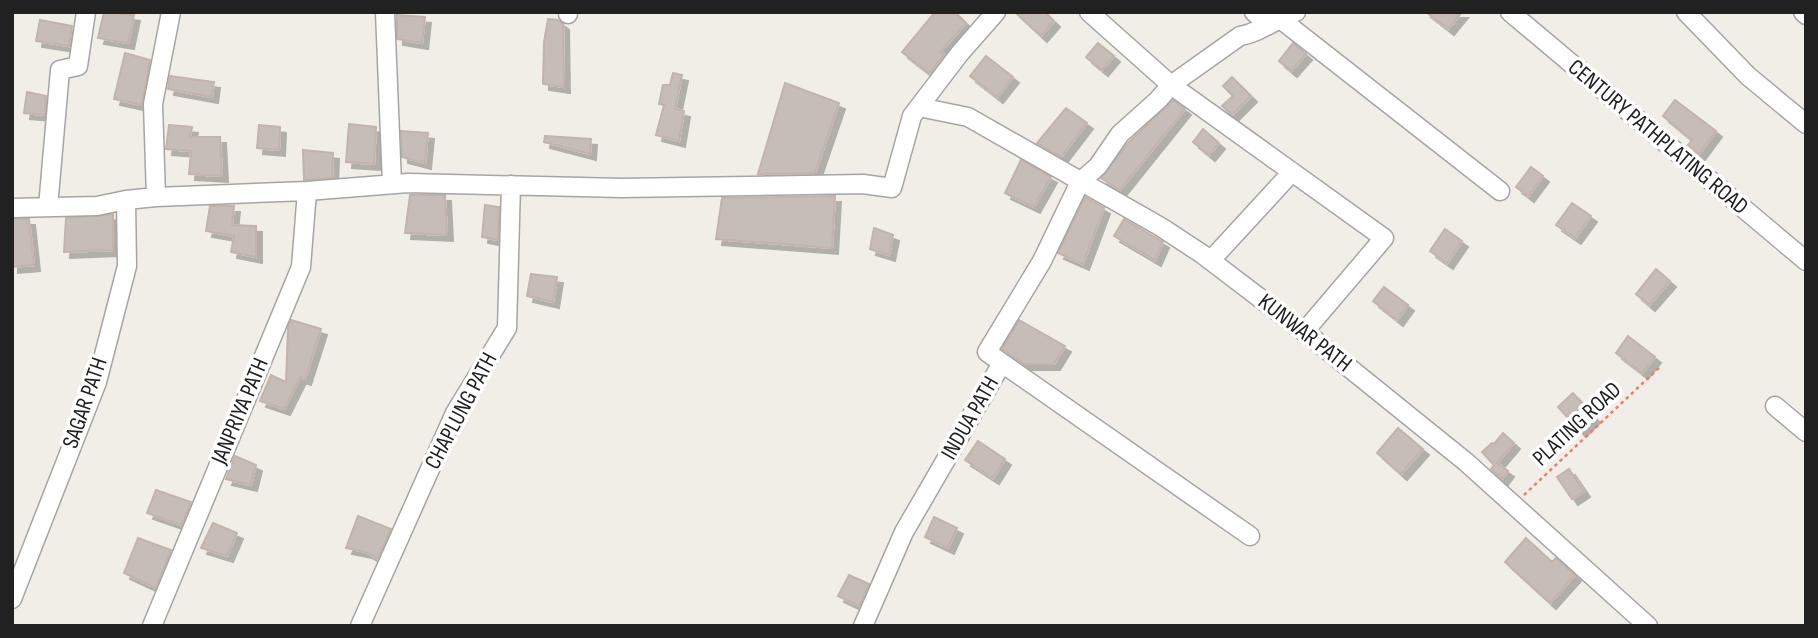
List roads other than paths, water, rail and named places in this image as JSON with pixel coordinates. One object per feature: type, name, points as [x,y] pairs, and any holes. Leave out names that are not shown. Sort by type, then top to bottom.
[{"type":"street","points":[[48,207],[60,70],[78,66],[86,12]]},
{"type":"street","points":[[156,197],[153,104],[171,12]]},
{"type":"street","points":[[386,12],[392,184]]},
{"type":"street","points":[[12,208],[97,206],[156,197],[307,191],[392,184],[622,188],[863,184],[892,188],[912,116],[960,53],[996,12]]},
{"type":"street","points":[[1088,12],[1171,85],[1384,239],[1304,332]]},
{"type":"street","points":[[1254,12],[1281,18],[1500,191]]},
{"type":"street","name":"CENTURY PATHPLATING ROAD","points":[[1510,12],[1806,261]]},
{"type":"street","points":[[1686,12],[1748,76],[1806,124]]},
{"type":"street","points":[[1080,182],[1098,166],[1120,134],[1171,85],[1240,36],[1281,18]]},
{"type":"street","name":"KUNWAR PATH","points":[[919,107],[968,117],[1161,227],[1211,260],[1416,422],[1514,504],[1648,626]]},
{"type":"street","points":[[1211,260],[1292,172]]},
{"type":"street","name":"INDUA PATH","points":[[863,626],[904,532],[1002,363],[986,352],[1042,261],[1080,182]]},
{"type":"street","name":"CHAPLUNG PATH","points":[[360,626],[455,413],[507,328],[511,185]]},
{"type":"street","name":"JANPRIYA PATH","points":[[152,626],[301,267],[307,191]]},
{"type":"street","name":"SAGAR PATH","points":[[12,599],[97,382],[127,266],[126,200]]},
{"type":"street","points":[[1002,363],[1250,536]]},
{"type":"street","points":[[1775,405],[1806,432]]}]
